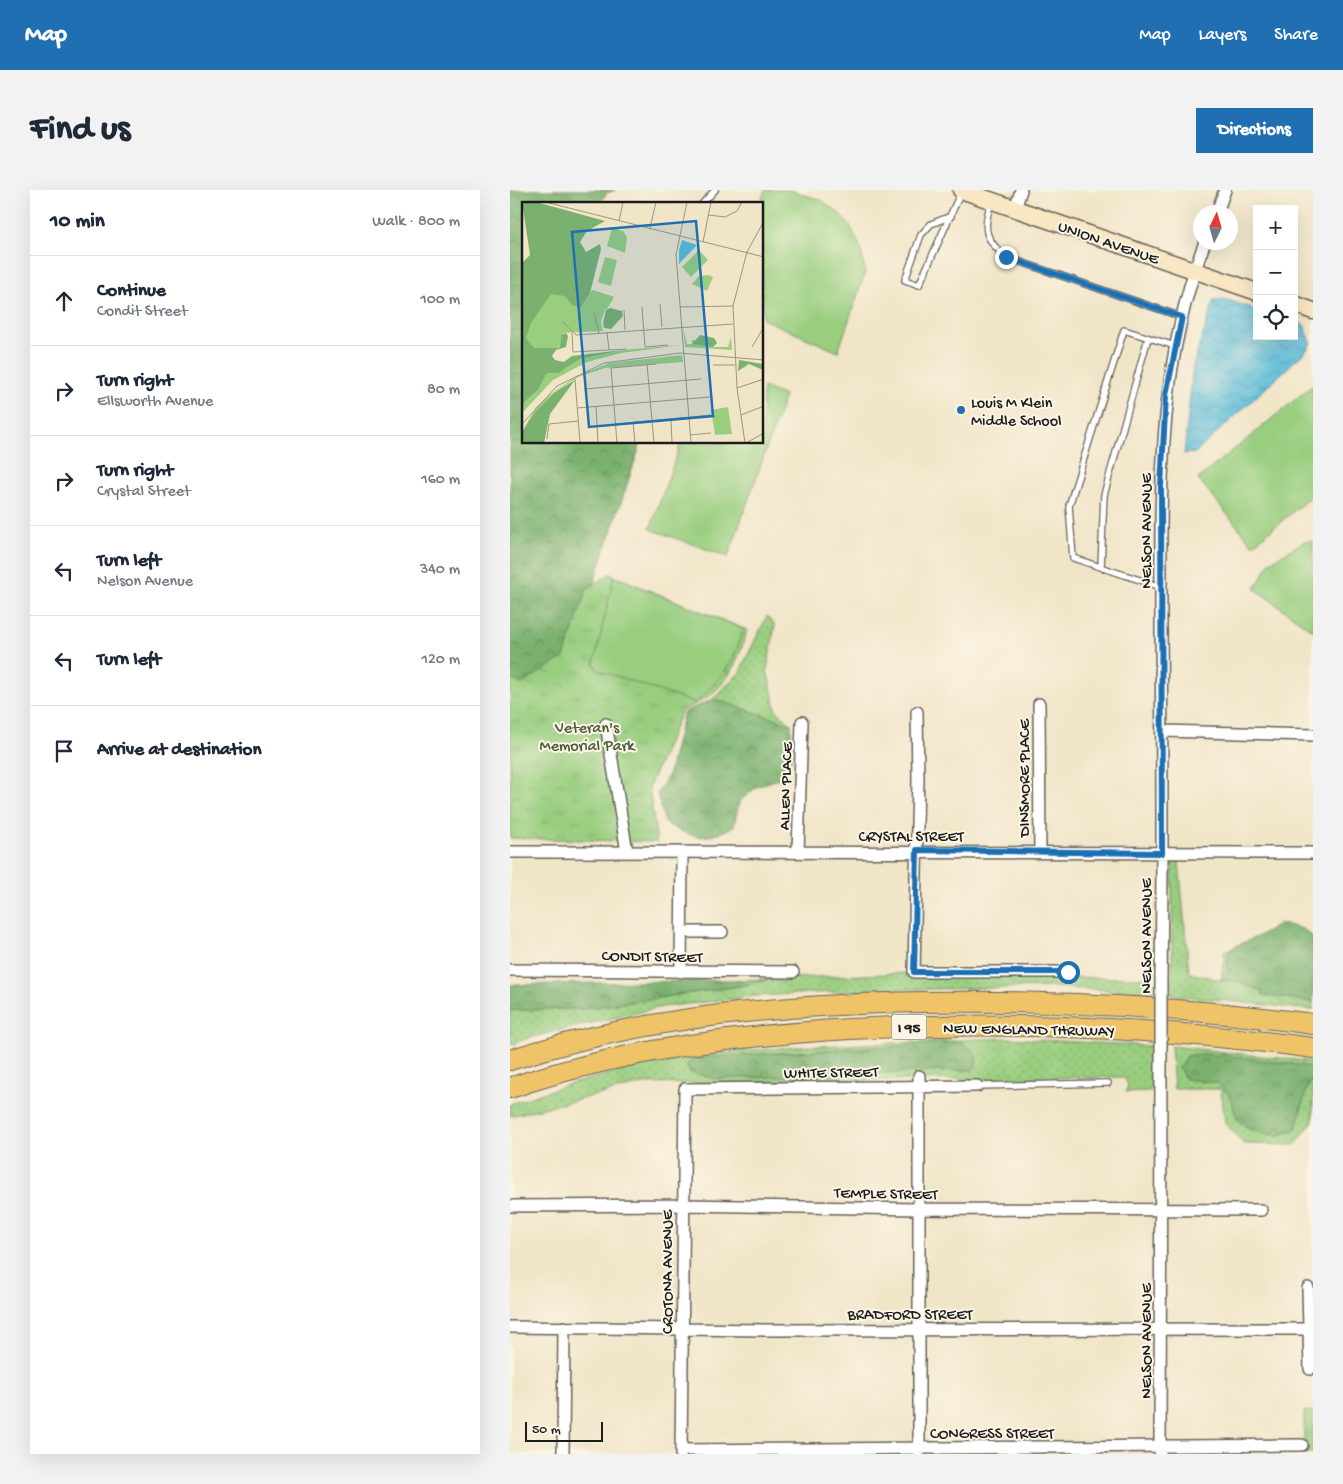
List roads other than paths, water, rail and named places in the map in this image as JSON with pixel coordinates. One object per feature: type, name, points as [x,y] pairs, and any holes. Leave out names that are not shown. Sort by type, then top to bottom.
[{"type":"highway","name":"NEW ENGLAND THRUWAY","points":[[510,1060],[577,1040],[670,1020],[764,1010],[878,1003],[991,1001],[1105,1005],[1217,1013],[1313,1024]]},
{"type":"highway","name":"NEW ENGLAND THRUWAY","points":[[510,1088],[608,1059],[673,1046],[759,1036],[873,1028],[987,1025],[1102,1028],[1206,1036],[1313,1048]]},
{"type":"street","name":"UNION AVENUE","points":[[961,190],[1253,291]]},
{"type":"street","points":[[1015,209],[1021,190]]},
{"type":"street","points":[[1219,205],[1224,190]]},
{"type":"street","name":"NELSON AVENUE","points":[[1160,1451],[1162,1209],[1161,486],[1166,395],[1182,317],[1194,271],[1202,250]]},
{"type":"street","points":[[1298,305],[1313,311]]},
{"type":"street","name":"DINSMORE PLACE","points":[[1039,704],[1040,851]]},
{"type":"street","points":[[917,712],[917,850],[914,972],[1068,972]]},
{"type":"street","name":"ALLEN PLACE","points":[[798,852],[802,722]]},
{"type":"street","points":[[606,724],[627,852]]},
{"type":"street","points":[[1162,731],[1313,734]]},
{"type":"street","name":"CRYSTAL STREET","points":[[510,852],[917,850],[1313,853]]},
{"type":"street","points":[[681,972],[683,932],[682,852]]},
{"type":"street","points":[[683,932],[722,932]]},
{"type":"street","name":"CONDIT STREET","points":[[510,970],[793,972]]},
{"type":"street","points":[[919,1082],[919,1451]]},
{"type":"street","name":"WHITE STREET","points":[[685,1089],[919,1082],[977,1086]]},
{"type":"street","name":"CROTONA AVENUE","points":[[682,1452],[685,1089]]},
{"type":"street","name":"TEMPLE STREET","points":[[510,1206],[683,1205],[919,1209],[1261,1210]]},
{"type":"street","points":[[1308,1288],[1310,1369]]},
{"type":"street","name":"BRADFORD STREET","points":[[510,1327],[682,1329],[1310,1329]]},
{"type":"street","points":[[562,1454],[564,1327]]},
{"type":"street","name":"CONGRESS STREET","points":[[682,1452],[1160,1451],[1302,1445]]},
{"type":"lane","points":[[704,202],[715,190]]},
{"type":"lane","points":[[951,216],[931,224],[921,235],[905,280],[919,285],[951,216],[961,190]]},
{"type":"lane","points":[[992,201],[986,216],[986,231],[994,246],[1006,257],[1182,317]]},
{"type":"lane","points":[[1161,587],[1073,558],[1068,506],[1124,330],[1175,346]]},
{"type":"lane","points":[[1101,567],[1104,495],[1148,338]]},
{"type":"lane","points":[[977,1086],[1108,1083]]},
{"type":"water","points":[[1225,299],[1253,309],[1253,340],[1298,340],[1298,323],[1304,325],[1311,342],[1307,350],[1195,453],[1184,454],[1193,366],[1214,300]]},
{"type":"place","name":"Louis M Klein Middle School","points":[[961,410]]},
{"type":"park label","name":"Veteran's Memorial Park","points":[[587,735]]}]
